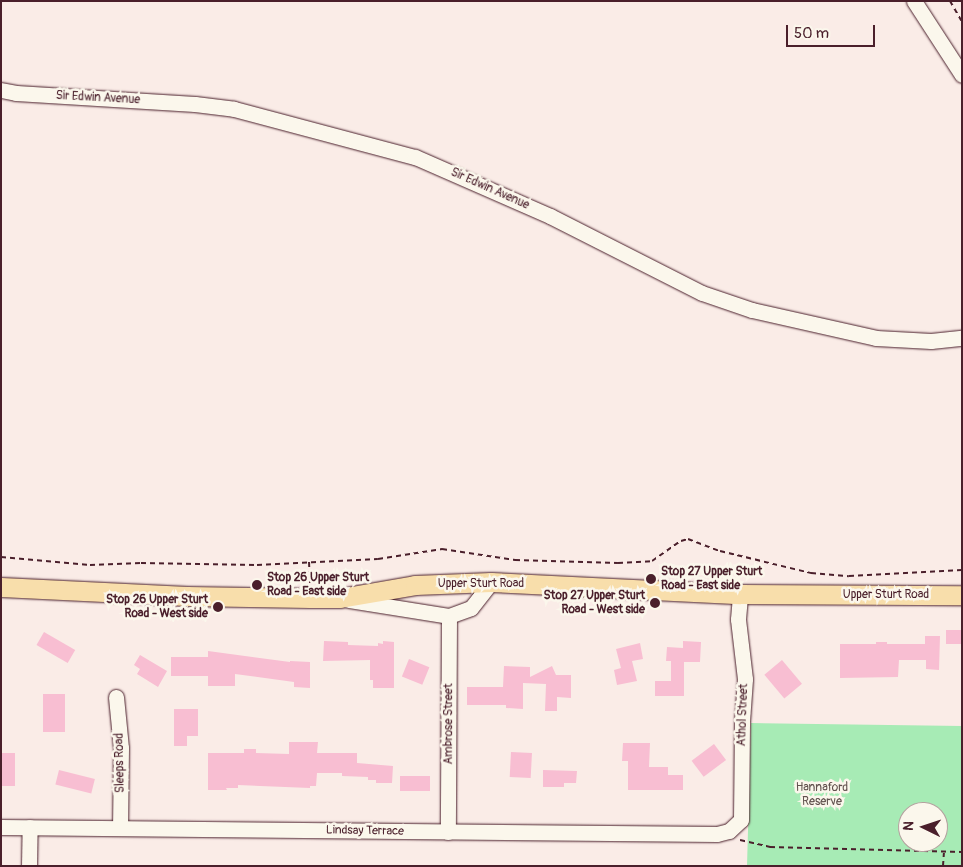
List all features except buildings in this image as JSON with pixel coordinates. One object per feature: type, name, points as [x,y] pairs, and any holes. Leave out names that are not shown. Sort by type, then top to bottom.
[{"type":"main road","name":"Upper Sturt Road","points":[[1,587],[187,596],[340,598],[415,584],[492,582],[740,594],[962,595]]},
{"type":"street","points":[[914,1],[962,75]]},
{"type":"street","name":"Sir Edwin Avenue","points":[[1,90],[16,93],[195,104],[234,109],[415,157],[550,216],[702,293],[744,307],[812,325],[876,338],[931,340],[962,338]]},
{"type":"street","points":[[340,598],[449,616],[471,608],[492,582]]},
{"type":"street","name":"Athol Street","points":[[729,831],[741,820],[742,721],[745,680],[738,619],[740,594]]},
{"type":"street","name":"Ambrose Street","points":[[448,832],[449,616]]},
{"type":"street","name":"Sleeps Road","points":[[116,698],[121,748],[120,828]]},
{"type":"street","name":"Lindsay Terrace","points":[[1,827],[717,834],[729,831]]},
{"type":"street","points":[[30,828],[30,866]]},
{"type":"path","points":[[950,1],[962,22]]},
{"type":"path","points":[[1,557],[90,565],[141,563],[257,565],[378,559],[442,550],[516,560],[618,563],[652,561],[681,540],[688,539],[720,551],[811,572],[849,576],[962,570]]},
{"type":"path","points":[[310,562],[310,598]]},
{"type":"path","points":[[729,831],[734,838],[770,847],[898,851]]},
{"type":"path","points":[[943,866],[944,852]]},
{"type":"path","points":[[948,852],[962,852]]},
{"type":"green space","name":"Hannaford Reserve","points":[[751,723],[962,726],[962,866],[747,866]]},
{"type":"place","name":"Stop 27 Upper Sturt Road - East side","points":[[651,579]]},
{"type":"place","name":"Stop 26 Upper Sturt Road - East side","points":[[257,585]]},
{"type":"place","name":"Stop 27 Upper Sturt Road - West side","points":[[655,603]]},
{"type":"place","name":"Stop 26 Upper Sturt Road - West side","points":[[218,607]]}]
